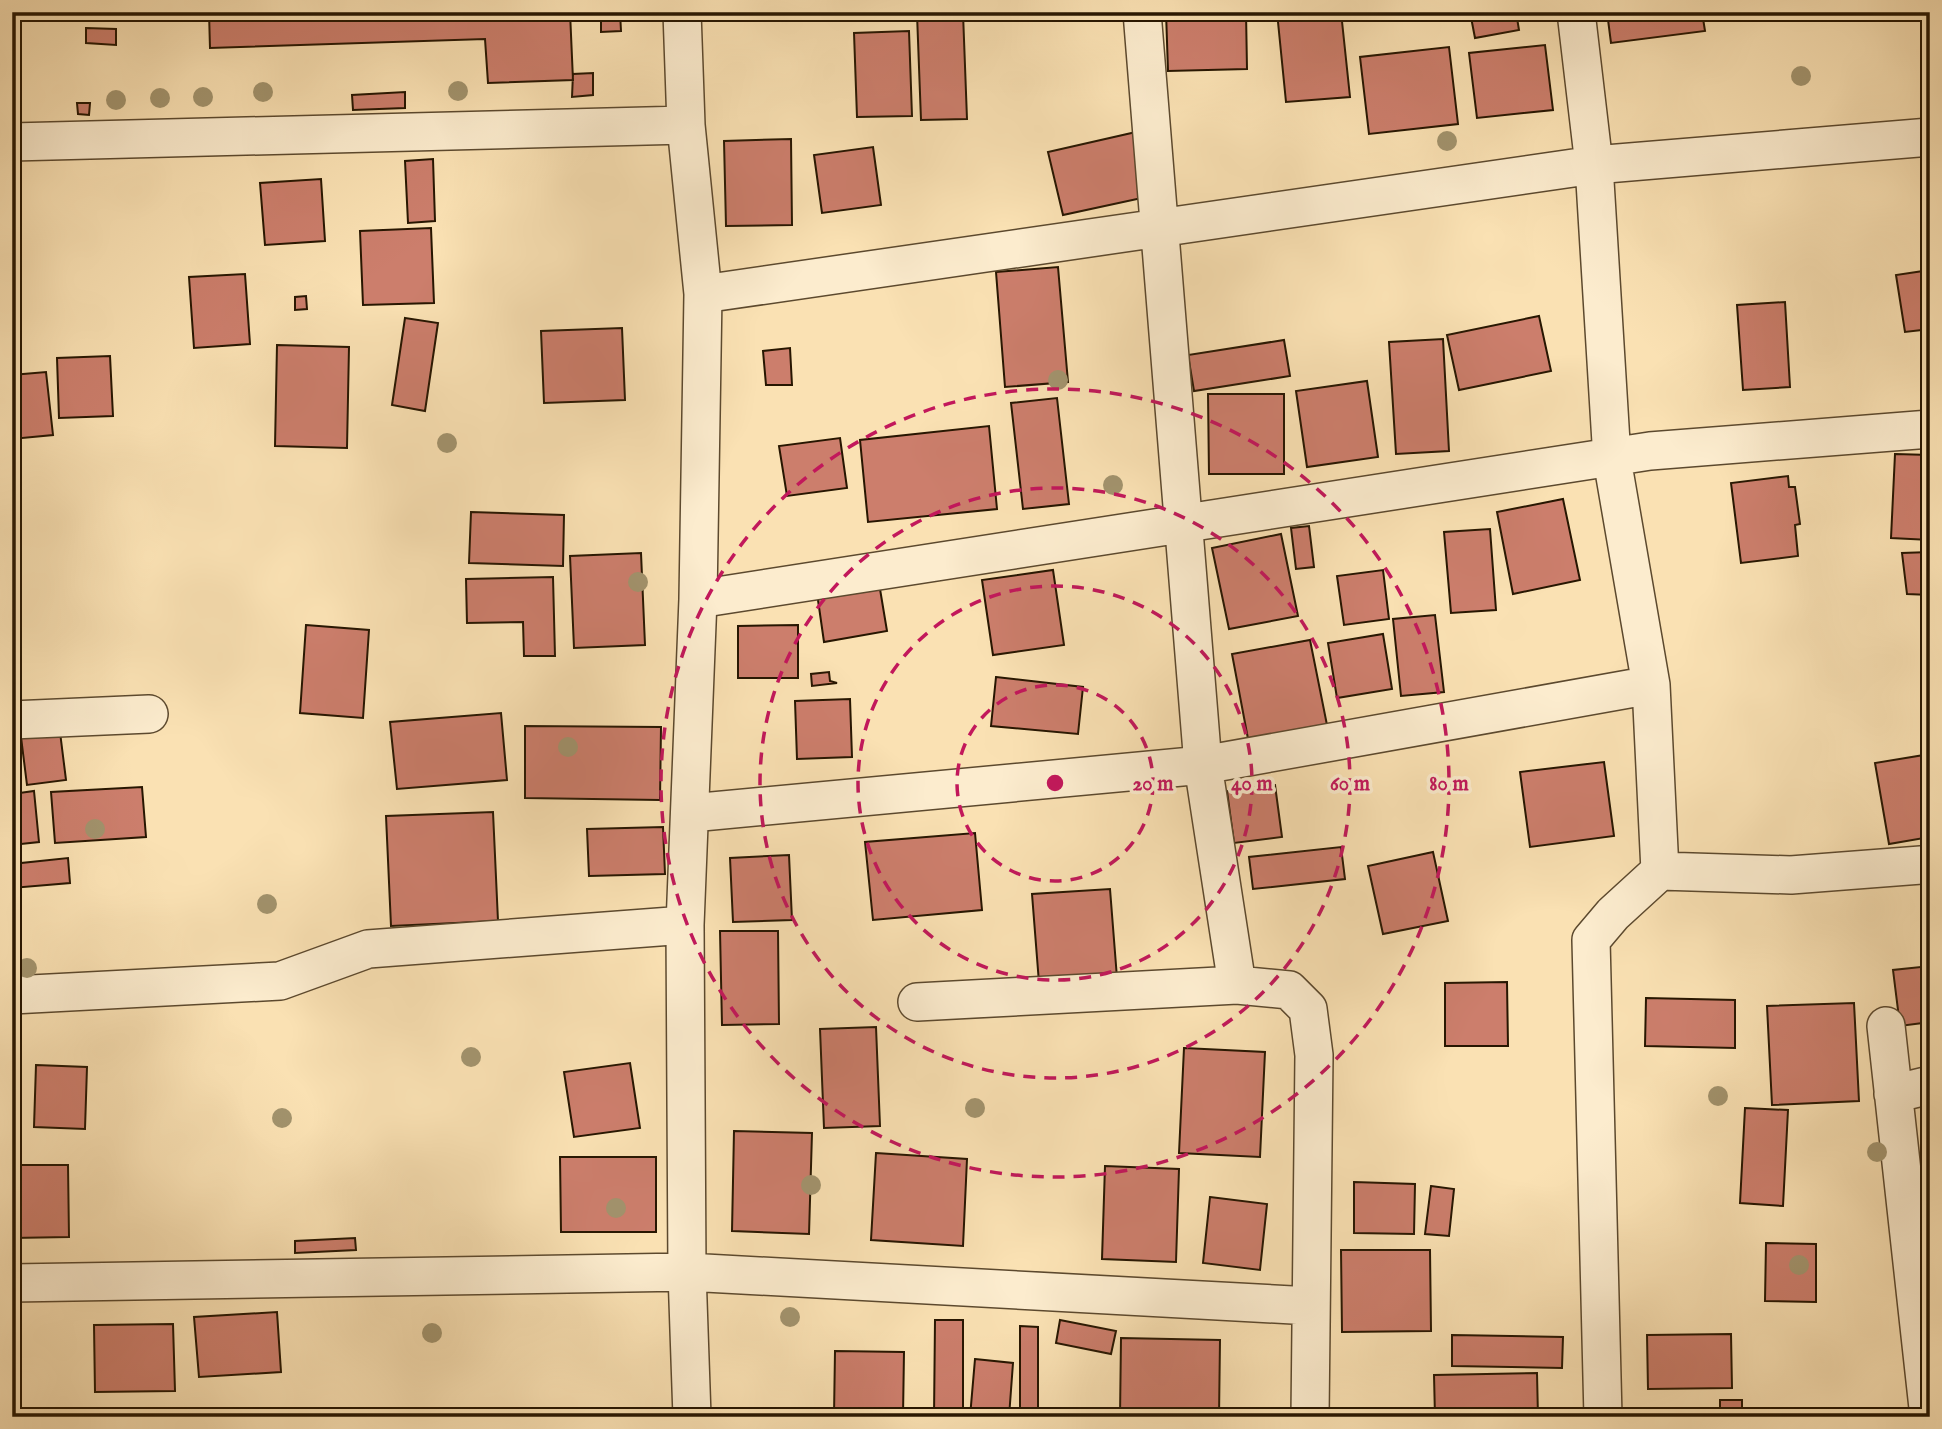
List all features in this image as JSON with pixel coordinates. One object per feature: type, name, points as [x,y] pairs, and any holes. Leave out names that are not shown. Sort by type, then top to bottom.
[{"type":"street","points":[[682,12],[686,124],[703,294],[698,599],[685,925],[687,1272],[692,1417]]},
{"type":"street","points":[[1142,12],[1203,765],[1237,985]]},
{"type":"street","points":[[1576,12],[1594,165],[1612,459],[1651,685],[1660,871]]},
{"type":"street","points":[[12,142],[686,124]]},
{"type":"street","points":[[703,294],[1594,165],[1930,137]]},
{"type":"street","points":[[698,599],[1704,445],[1930,429]]},
{"type":"street","points":[[691,813],[1203,765],[1651,685]]},
{"type":"street","points":[[12,720],[149,714]]},
{"type":"street","points":[[1603,1417],[1591,940],[1613,914],[1660,871],[1791,875],[1921,865]]},
{"type":"street","points":[[12,995],[280,981],[368,949],[685,925]]},
{"type":"street","points":[[918,1002],[1237,985],[1289,989],[1308,1009],[1314,1055],[1310,1417]]},
{"type":"street","points":[[1886,1026],[1926,1344],[1929,1417]]},
{"type":"street","points":[[1893,1094],[1930,1085]]},
{"type":"street","points":[[12,1283],[687,1272],[1311,1306]]},
{"type":"building","points":[[209,12],[570,12],[573,80],[488,83],[485,39],[210,48]]},
{"type":"building","points":[[601,12],[620,12],[621,31],[601,32]]},
{"type":"building","points":[[1166,12],[1246,12],[1247,69],[1168,71]]},
{"type":"building","points":[[1277,12],[1341,12],[1350,97],[1286,102]]},
{"type":"building","points":[[1470,12],[1516,12],[1519,30],[1475,38]]},
{"type":"building","points":[[1607,12],[1702,12],[1705,31],[1611,43]]},
{"type":"building","points":[[963,13],[967,119],[921,120],[917,14]]},
{"type":"building","points":[[86,28],[116,29],[116,45],[86,43]]},
{"type":"building","points":[[909,31],[912,116],[857,117],[854,33]]},
{"type":"building","points":[[1545,45],[1553,110],[1477,118],[1469,53]]},
{"type":"building","points":[[1449,47],[1458,124],[1369,134],[1360,57]]},
{"type":"building","points":[[593,73],[593,95],[572,97],[573,74]]},
{"type":"building","points":[[405,92],[405,108],[353,110],[352,95]]},
{"type":"building","points":[[77,103],[90,103],[89,115],[78,114]]},
{"type":"building","points":[[1136,132],[1151,196],[1063,215],[1048,152]]},
{"type":"building","points":[[791,139],[792,225],[726,226],[724,141]]},
{"type":"building","points":[[873,147],[881,205],[822,213],[814,155]]},
{"type":"building","points":[[433,159],[435,221],[408,223],[405,161]]},
{"type":"building","points":[[321,179],[325,241],[265,245],[260,183]]},
{"type":"building","points":[[431,228],[434,303],[363,305],[360,231]]},
{"type":"building","points":[[1058,267],[1068,382],[1005,387],[996,272]]},
{"type":"building","points":[[1930,270],[1930,329],[1905,332],[1896,275]]},
{"type":"building","points":[[245,274],[250,344],[194,348],[189,277]]},
{"type":"building","points":[[306,296],[307,309],[295,310],[295,297]]},
{"type":"building","points":[[1785,302],[1790,387],[1743,390],[1737,305]]},
{"type":"building","points":[[1539,316],[1551,371],[1459,390],[1447,335]]},
{"type":"building","points":[[405,318],[438,323],[425,411],[392,405]]},
{"type":"building","points":[[622,328],[625,400],[544,403],[541,331]]},
{"type":"building","points":[[1443,339],[1449,451],[1396,454],[1389,342]]},
{"type":"building","points":[[1284,340],[1290,376],[1194,391],[1188,355]]},
{"type":"building","points":[[277,345],[349,347],[347,448],[275,446]]},
{"type":"building","points":[[790,348],[792,385],[766,385],[763,351]]},
{"type":"building","points":[[110,356],[113,416],[59,418],[57,358]]},
{"type":"building","points":[[46,372],[53,435],[12,439],[12,375]]},
{"type":"building","points":[[1367,381],[1378,457],[1307,467],[1296,391]]},
{"type":"building","points":[[1208,394],[1284,394],[1284,474],[1209,474]]},
{"type":"building","points":[[1057,398],[1069,504],[1023,509],[1011,403]]},
{"type":"building","points":[[989,426],[997,509],[868,522],[860,440]]},
{"type":"building","points":[[840,438],[847,488],[787,496],[779,446]]},
{"type":"building","points":[[1895,454],[1930,455],[1930,540],[1891,538]]},
{"type":"building","points":[[1788,476],[1789,487],[1795,487],[1800,524],[1795,525],[1798,556],[1741,563],[1731,483]]},
{"type":"building","points":[[1563,499],[1580,580],[1513,594],[1497,512]]},
{"type":"building","points":[[471,512],[564,515],[563,566],[469,563]]},
{"type":"building","points":[[1309,526],[1314,567],[1296,569],[1291,528]]},
{"type":"building","points":[[1490,529],[1496,610],[1451,613],[1444,532]]},
{"type":"building","points":[[1281,534],[1298,616],[1229,629],[1212,548]]},
{"type":"building","points":[[1930,552],[1930,595],[1907,594],[1902,553]]},
{"type":"building","points":[[641,553],[645,645],[574,648],[570,556]]},
{"type":"building","points":[[1053,570],[1064,645],[993,655],[982,580]]},
{"type":"building","points":[[1383,570],[1389,619],[1344,625],[1337,576]]},
{"type":"building","points":[[553,577],[555,656],[524,656],[523,622],[467,623],[466,579]]},
{"type":"building","points":[[879,583],[887,631],[824,642],[817,593]]},
{"type":"building","points":[[1435,615],[1444,692],[1401,696],[1393,619]]},
{"type":"building","points":[[306,625],[369,630],[363,718],[300,713]]},
{"type":"building","points":[[798,625],[798,678],[738,678],[738,626]]},
{"type":"building","points":[[1383,634],[1392,689],[1337,698],[1328,643]]},
{"type":"building","points":[[1310,640],[1328,730],[1249,744],[1232,654]]},
{"type":"building","points":[[829,672],[830,681],[837,683],[812,686],[811,674]]},
{"type":"building","points":[[996,677],[1083,687],[1078,734],[991,726]]},
{"type":"building","points":[[850,699],[852,757],[797,759],[795,701]]},
{"type":"building","points":[[501,713],[507,780],[397,789],[390,722]]},
{"type":"building","points":[[525,726],[661,727],[660,800],[525,798]]},
{"type":"building","points":[[60,732],[66,780],[27,785],[21,737]]},
{"type":"building","points":[[1930,754],[1930,837],[1889,844],[1875,763]]},
{"type":"building","points":[[1604,762],[1614,836],[1530,847],[1520,772]]},
{"type":"building","points":[[1275,785],[1282,837],[1234,843],[1227,791]]},
{"type":"building","points":[[142,787],[146,837],[55,843],[51,792]]},
{"type":"building","points":[[34,791],[39,842],[12,845],[12,794]]},
{"type":"building","points":[[493,812],[498,921],[391,926],[386,816]]},
{"type":"building","points":[[663,827],[665,874],[589,876],[587,829]]},
{"type":"building","points":[[975,833],[982,910],[873,920],[865,842]]},
{"type":"building","points":[[1341,847],[1345,879],[1253,889],[1249,857]]},
{"type":"building","points":[[1433,852],[1448,921],[1383,934],[1368,866]]},
{"type":"building","points":[[789,855],[792,920],[733,922],[730,858]]},
{"type":"building","points":[[68,858],[70,883],[12,888],[12,864]]},
{"type":"building","points":[[1110,889],[1117,978],[1039,983],[1032,894]]},
{"type":"building","points":[[720,931],[778,931],[779,1024],[722,1025]]},
{"type":"building","points":[[1930,966],[1930,1022],[1900,1026],[1893,970]]},
{"type":"building","points":[[1507,982],[1508,1046],[1445,1046],[1445,983]]},
{"type":"building","points":[[1646,998],[1735,1000],[1735,1048],[1645,1046]]},
{"type":"building","points":[[1854,1003],[1859,1101],[1772,1105],[1767,1006]]},
{"type":"building","points":[[876,1027],[880,1126],[824,1128],[820,1029]]},
{"type":"building","points":[[1184,1048],[1265,1052],[1260,1157],[1179,1153]]},
{"type":"building","points":[[630,1063],[640,1128],[574,1137],[564,1072]]},
{"type":"building","points":[[36,1065],[87,1067],[85,1129],[34,1127]]},
{"type":"building","points":[[1745,1108],[1788,1110],[1783,1206],[1740,1203]]},
{"type":"building","points":[[734,1131],[812,1133],[809,1234],[732,1231]]},
{"type":"building","points":[[876,1153],[967,1159],[963,1246],[871,1240]]},
{"type":"building","points":[[560,1157],[656,1157],[656,1232],[561,1232]]},
{"type":"building","points":[[12,1165],[68,1165],[69,1237],[12,1238]]},
{"type":"building","points":[[1105,1166],[1179,1169],[1176,1262],[1102,1259]]},
{"type":"building","points":[[1354,1182],[1415,1184],[1414,1234],[1354,1233]]},
{"type":"building","points":[[1431,1186],[1454,1189],[1449,1236],[1425,1234]]},
{"type":"building","points":[[1210,1197],[1267,1204],[1260,1270],[1203,1263]]},
{"type":"building","points":[[355,1238],[356,1250],[295,1253],[295,1241]]},
{"type":"building","points":[[1766,1243],[1816,1244],[1816,1302],[1765,1301]]},
{"type":"building","points":[[1341,1250],[1430,1250],[1431,1331],[1342,1332]]},
{"type":"building","points":[[277,1312],[281,1372],[199,1377],[194,1317]]},
{"type":"building","points":[[935,1320],[963,1320],[963,1417],[934,1417]]},
{"type":"building","points":[[1060,1320],[1116,1331],[1111,1354],[1056,1343]]},
{"type":"building","points":[[173,1324],[175,1391],[95,1392],[94,1325]]},
{"type":"building","points":[[1020,1326],[1038,1327],[1038,1417],[1020,1417]]},
{"type":"building","points":[[1731,1334],[1732,1388],[1648,1389],[1647,1335]]},
{"type":"building","points":[[1452,1335],[1563,1337],[1562,1368],[1452,1366]]},
{"type":"building","points":[[1121,1338],[1220,1340],[1219,1417],[1120,1417]]},
{"type":"building","points":[[835,1351],[904,1352],[903,1416],[834,1415]]},
{"type":"building","points":[[975,1359],[1013,1363],[1009,1417],[970,1417]]},
{"type":"building","points":[[1537,1373],[1538,1417],[1435,1417],[1434,1375]]},
{"type":"building","points":[[1720,1400],[1742,1400],[1742,1417],[1720,1417]]},
{"type":"building","points":[[164,1408],[164,1417],[87,1416]]},
{"type":"building","points":[[75,1410],[75,1417],[12,1417]]}]
